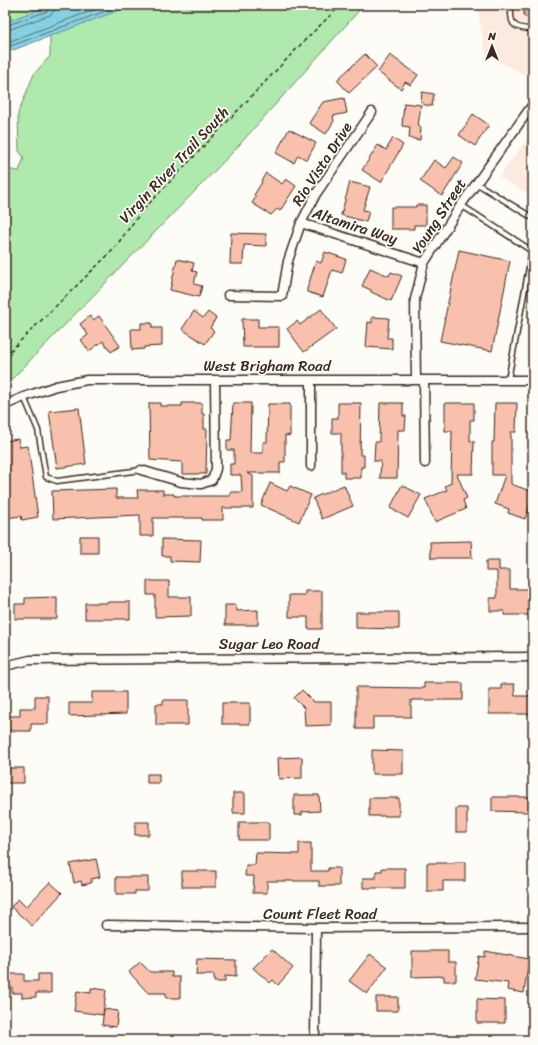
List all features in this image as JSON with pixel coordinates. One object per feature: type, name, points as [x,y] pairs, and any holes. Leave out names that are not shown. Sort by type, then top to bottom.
[{"type":"street","name":"Young Street","points":[[425,463],[415,299],[424,263],[476,183],[531,107]]},
{"type":"street","name":"Rio Vista Drive","points":[[228,295],[282,296],[288,261],[301,223],[316,194],[372,112]]},
{"type":"street","name":"Altamira Way","points":[[301,223],[424,263]]},
{"type":"street","name":"West Brigham Road","points":[[5,405],[56,386],[87,380],[533,380]]},
{"type":"street","points":[[141,470],[181,482],[201,484],[212,480],[216,469],[215,380]]},
{"type":"street","points":[[311,380],[312,466]]},
{"type":"street","name":"Sugar Leo Road","points":[[5,666],[30,660],[533,657]]},
{"type":"street","name":"Count Fleet Road","points":[[106,925],[316,928],[533,927]]},
{"type":"street","points":[[316,928],[316,1040]]},
{"type":"lane","points":[[511,5],[510,20],[516,26],[524,29],[533,29]]},
{"type":"lane","points":[[476,183],[533,218]]},
{"type":"lane","points":[[461,205],[532,251],[508,380]]},
{"type":"lane","points":[[24,397],[38,430],[46,477],[57,481],[141,470]]},
{"type":"path","name":"Virgin River Trail South","points":[[5,356],[113,250],[141,212],[307,38],[341,5]]},
{"type":"shaded area","points":[[477,5],[533,5],[533,79],[486,55]]},
{"type":"shaded area","points":[[533,131],[533,197],[499,177]]},
{"type":"green space","points":[[5,5],[364,5],[232,153],[13,378],[5,384],[5,169],[19,171],[24,158],[19,151],[18,113],[34,74],[50,56],[50,35],[5,53]]},
{"type":"water","points":[[51,5],[133,5],[5,53],[5,22]]},
{"type":"building","points":[[524,5],[533,5],[533,17],[524,17]]},
{"type":"building","points":[[365,54],[377,67],[349,93],[337,80]]},
{"type":"building","points":[[390,55],[418,75],[411,85],[405,82],[401,89],[378,72]]},
{"type":"building","points":[[422,92],[434,94],[432,106],[425,105],[421,102]]},
{"type":"building","points":[[344,98],[347,113],[333,116],[334,121],[326,134],[309,123],[323,102]]},
{"type":"building","points":[[404,103],[421,105],[418,126],[421,127],[420,140],[409,138],[410,127],[402,126]]},
{"type":"building","points":[[473,114],[489,125],[475,146],[459,135]]},
{"type":"building","points":[[289,129],[316,143],[307,160],[298,155],[294,163],[276,153]]},
{"type":"building","points":[[393,138],[403,145],[381,182],[362,170],[378,145],[386,150]]},
{"type":"building","points":[[454,157],[463,163],[442,196],[420,181],[434,160],[446,168]]},
{"type":"building","points":[[266,173],[282,184],[286,179],[296,186],[280,211],[277,209],[271,215],[252,203],[256,197],[254,195]]},
{"type":"building","points":[[350,182],[370,187],[363,210],[369,211],[366,222],[341,215]]},
{"type":"building","points":[[416,205],[426,205],[426,225],[414,225],[414,229],[391,229],[391,207],[416,207]]},
{"type":"building","points":[[231,233],[266,234],[266,246],[244,245],[243,264],[230,264]]},
{"type":"building","points":[[459,250],[510,261],[492,351],[440,341]]},
{"type":"building","points":[[325,252],[346,259],[342,273],[332,270],[323,297],[307,292],[307,289],[316,261],[321,263]]},
{"type":"building","points":[[177,259],[194,263],[192,271],[197,272],[194,284],[202,286],[199,297],[170,290]]},
{"type":"building","points":[[370,268],[389,276],[391,272],[402,276],[391,301],[362,286]]},
{"type":"building","points":[[321,309],[336,329],[304,352],[287,329],[297,321],[300,325]]},
{"type":"building","points":[[194,311],[203,318],[208,312],[216,318],[210,328],[214,331],[205,344],[182,329]]},
{"type":"building","points":[[90,316],[93,320],[99,316],[120,346],[111,352],[103,341],[89,351],[81,340],[88,335],[80,324]]},
{"type":"building","points":[[372,317],[389,318],[387,338],[392,338],[392,349],[366,347],[368,322],[372,323]]},
{"type":"building","points":[[242,319],[258,319],[258,327],[279,327],[279,347],[243,347]]},
{"type":"building","points":[[141,323],[152,323],[152,328],[162,328],[162,346],[144,347],[144,349],[132,350],[131,329],[141,329]]},
{"type":"building","points":[[149,403],[160,403],[160,406],[182,406],[182,403],[202,403],[204,429],[207,429],[206,474],[182,474],[182,462],[150,460]]},
{"type":"building","points":[[233,403],[251,403],[250,453],[263,453],[263,442],[267,442],[268,404],[290,404],[290,436],[285,435],[285,462],[280,462],[280,473],[247,473],[253,476],[253,508],[223,508],[223,520],[202,520],[202,518],[153,518],[153,536],[140,536],[140,515],[53,519],[52,491],[116,489],[116,498],[138,498],[137,490],[163,490],[163,494],[174,494],[174,496],[230,496],[230,492],[242,492],[241,475],[230,475],[230,464],[234,464],[234,450],[227,450],[227,440],[231,440]]},
{"type":"building","points":[[338,403],[361,403],[360,455],[364,455],[364,467],[361,467],[361,478],[344,478],[344,472],[341,472],[341,433],[332,433],[332,418],[338,418]]},
{"type":"building","points":[[380,403],[403,403],[403,416],[406,416],[405,430],[398,430],[397,478],[380,478],[381,461],[374,461],[375,442],[379,442]]},
{"type":"building","points":[[445,403],[474,403],[474,420],[470,420],[470,441],[474,441],[473,474],[457,474],[467,498],[463,500],[466,509],[435,522],[425,499],[447,490],[445,486],[451,483],[452,431],[445,431]]},
{"type":"building","points":[[495,403],[517,403],[516,432],[511,432],[511,484],[533,492],[525,519],[508,513],[509,509],[495,504],[505,475],[492,475],[492,442],[494,442]]},
{"type":"building","points":[[79,408],[86,464],[57,468],[49,411]]},
{"type":"building","points":[[18,439],[20,447],[28,446],[38,517],[22,520],[21,516],[6,518],[5,510],[5,441]]},
{"type":"building","points":[[270,483],[287,491],[290,486],[311,495],[299,522],[261,505]]},
{"type":"building","points":[[344,485],[353,506],[322,519],[313,498]]},
{"type":"building","points":[[402,485],[421,495],[408,518],[390,508]]},
{"type":"building","points":[[80,536],[98,536],[98,553],[80,553]]},
{"type":"building","points":[[162,539],[201,540],[200,562],[170,561],[170,556],[162,556]]},
{"type":"building","points":[[471,541],[472,558],[431,558],[430,542]]},
{"type":"building","points":[[486,561],[499,561],[499,570],[510,570],[510,589],[532,589],[532,615],[504,615],[504,611],[490,611],[490,598],[497,598],[497,571],[486,571]]},
{"type":"building","points":[[147,581],[169,581],[169,597],[191,597],[191,616],[155,617],[155,595],[147,595]]},
{"type":"building","points":[[305,591],[322,591],[322,629],[308,629],[308,617],[289,617],[289,595],[305,595]]},
{"type":"building","points":[[57,597],[57,619],[15,619],[15,604],[25,604],[25,598]]},
{"type":"building","points":[[130,602],[130,619],[85,619],[85,603]]},
{"type":"building","points":[[225,605],[236,605],[237,611],[258,610],[258,625],[225,625]]},
{"type":"building","points":[[356,612],[399,612],[399,629],[356,628]]},
{"type":"building","points":[[424,683],[463,683],[463,700],[411,700],[411,717],[373,717],[373,729],[356,729],[356,687],[424,688]]},
{"type":"building","points":[[501,684],[514,684],[515,696],[533,696],[533,714],[489,714],[489,689],[501,689]]},
{"type":"building","points":[[302,690],[314,702],[331,702],[331,725],[305,726],[304,708],[294,698]]},
{"type":"building","points":[[92,692],[126,692],[126,714],[69,716],[69,703],[92,703]]},
{"type":"building","points":[[35,696],[48,696],[48,724],[31,724],[31,731],[5,731],[5,716],[20,716],[20,708],[35,708]]},
{"type":"building","points":[[163,700],[188,700],[188,725],[156,725],[156,704],[163,704]]},
{"type":"building","points":[[222,703],[250,703],[250,724],[222,724]]},
{"type":"building","points":[[372,750],[403,751],[403,774],[372,774]]},
{"type":"building","points":[[302,757],[302,778],[279,779],[278,758]]},
{"type":"building","points":[[5,768],[24,768],[24,783],[5,783]]},
{"type":"building","points":[[147,774],[159,774],[159,783],[147,783]]},
{"type":"building","points":[[233,793],[245,793],[245,813],[233,813]]},
{"type":"building","points":[[294,795],[319,795],[320,811],[302,812],[302,815],[294,815]]},
{"type":"building","points":[[492,797],[529,797],[529,812],[492,811]]},
{"type":"building","points":[[369,798],[399,798],[399,816],[369,816]]},
{"type":"building","points":[[456,808],[467,808],[467,832],[456,832]]},
{"type":"building","points":[[135,822],[149,822],[149,835],[135,835]]},
{"type":"building","points":[[239,822],[269,822],[269,840],[239,840]]},
{"type":"building","points":[[299,843],[311,843],[311,871],[328,871],[328,868],[339,868],[339,886],[319,886],[319,881],[267,881],[267,893],[253,893],[254,876],[245,876],[246,865],[255,865],[256,853],[299,854]]},
{"type":"building","points":[[96,859],[100,877],[91,879],[91,883],[82,885],[81,881],[74,883],[70,864]]},
{"type":"building","points":[[465,862],[465,881],[443,881],[443,891],[427,891],[427,863]]},
{"type":"building","points":[[382,868],[405,868],[405,888],[363,888],[363,878],[376,878],[376,871],[382,871]]},
{"type":"building","points":[[182,871],[216,871],[216,887],[182,887]]},
{"type":"building","points":[[116,877],[148,877],[148,891],[135,891],[135,894],[116,894]]},
{"type":"building","points":[[50,882],[62,893],[32,926],[11,907],[18,899],[26,907]]},
{"type":"building","points":[[272,949],[293,968],[278,985],[273,980],[270,983],[253,968]]},
{"type":"building","points":[[412,951],[448,951],[448,962],[456,962],[456,981],[444,981],[444,976],[412,977]]},
{"type":"building","points":[[485,951],[529,959],[524,993],[507,990],[508,983],[475,979],[479,956],[485,957]]},
{"type":"building","points":[[370,954],[387,967],[367,994],[349,981]]},
{"type":"building","points":[[197,959],[236,960],[236,977],[225,976],[225,982],[214,982],[214,975],[196,975]]},
{"type":"building","points":[[140,962],[150,972],[172,972],[172,977],[180,977],[180,998],[166,998],[166,993],[148,993],[129,972]]},
{"type":"building","points":[[5,974],[24,974],[24,981],[38,981],[38,974],[51,974],[51,993],[36,993],[36,997],[22,998],[22,993],[12,993],[12,987],[5,987]]},
{"type":"building","points":[[91,988],[106,990],[103,1015],[74,1011],[77,991],[91,993]]},
{"type":"building","points":[[376,997],[398,997],[398,1011],[376,1011]]},
{"type":"building","points":[[477,999],[505,1000],[505,1023],[477,1023]]},
{"type":"building","points":[[104,1009],[118,1011],[116,1027],[102,1025]]}]
